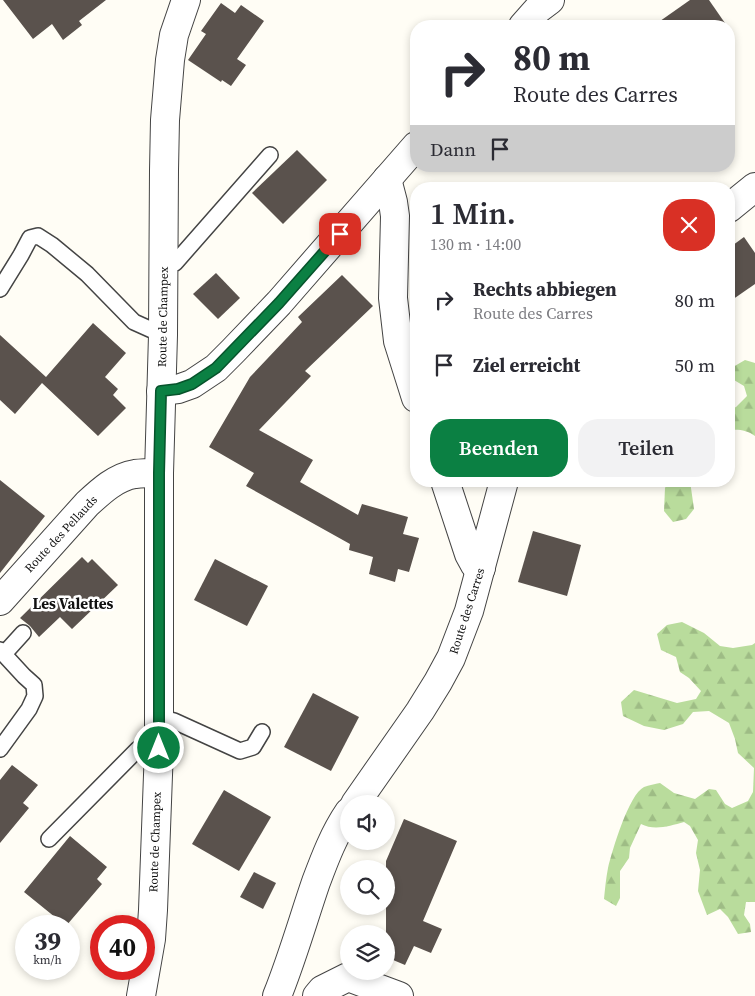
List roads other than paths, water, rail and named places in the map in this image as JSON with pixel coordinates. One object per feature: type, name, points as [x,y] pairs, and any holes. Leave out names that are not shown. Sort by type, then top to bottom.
[{"type":"street","name":"Route de Champex","points":[[142,996],[151,939],[153,910],[159,748],[159,473],[167,91],[174,35],[186,0]]},
{"type":"street","points":[[534,20],[538,10],[550,0]]},
{"type":"street","points":[[161,391],[178,389],[192,384],[216,368],[279,303],[410,153]]},
{"type":"street","points":[[387,179],[395,216],[393,298],[396,325],[398,341],[410,379]]},
{"type":"street","points":[[735,203],[755,188]]},
{"type":"street","name":"Route des Pellauds","points":[[0,601],[100,491],[121,478],[135,474],[159,473]]},
{"type":"street","points":[[447,487],[469,554],[475,565],[481,568]]},
{"type":"street","name":"Route des Carres","points":[[361,795],[420,711],[451,658],[469,612],[502,487]]},
{"type":"street","points":[[278,996],[329,847],[340,828]]},
{"type":"street","points":[[317,996],[322,990],[348,977],[399,996]]},
{"type":"lane","points":[[164,264],[175,263],[270,155]]},
{"type":"lane","points":[[0,290],[30,238],[38,236],[87,274],[134,322],[163,335]]},
{"type":"lane","points":[[0,749],[29,709],[35,696],[34,685],[2,652],[23,632]]},
{"type":"lane","points":[[158,718],[174,721],[240,750],[254,747],[262,732]]},
{"type":"lane","points":[[50,839],[138,749],[159,748]]},
{"type":"district","name":"Les Valettes","points":[[73,603]]}]
